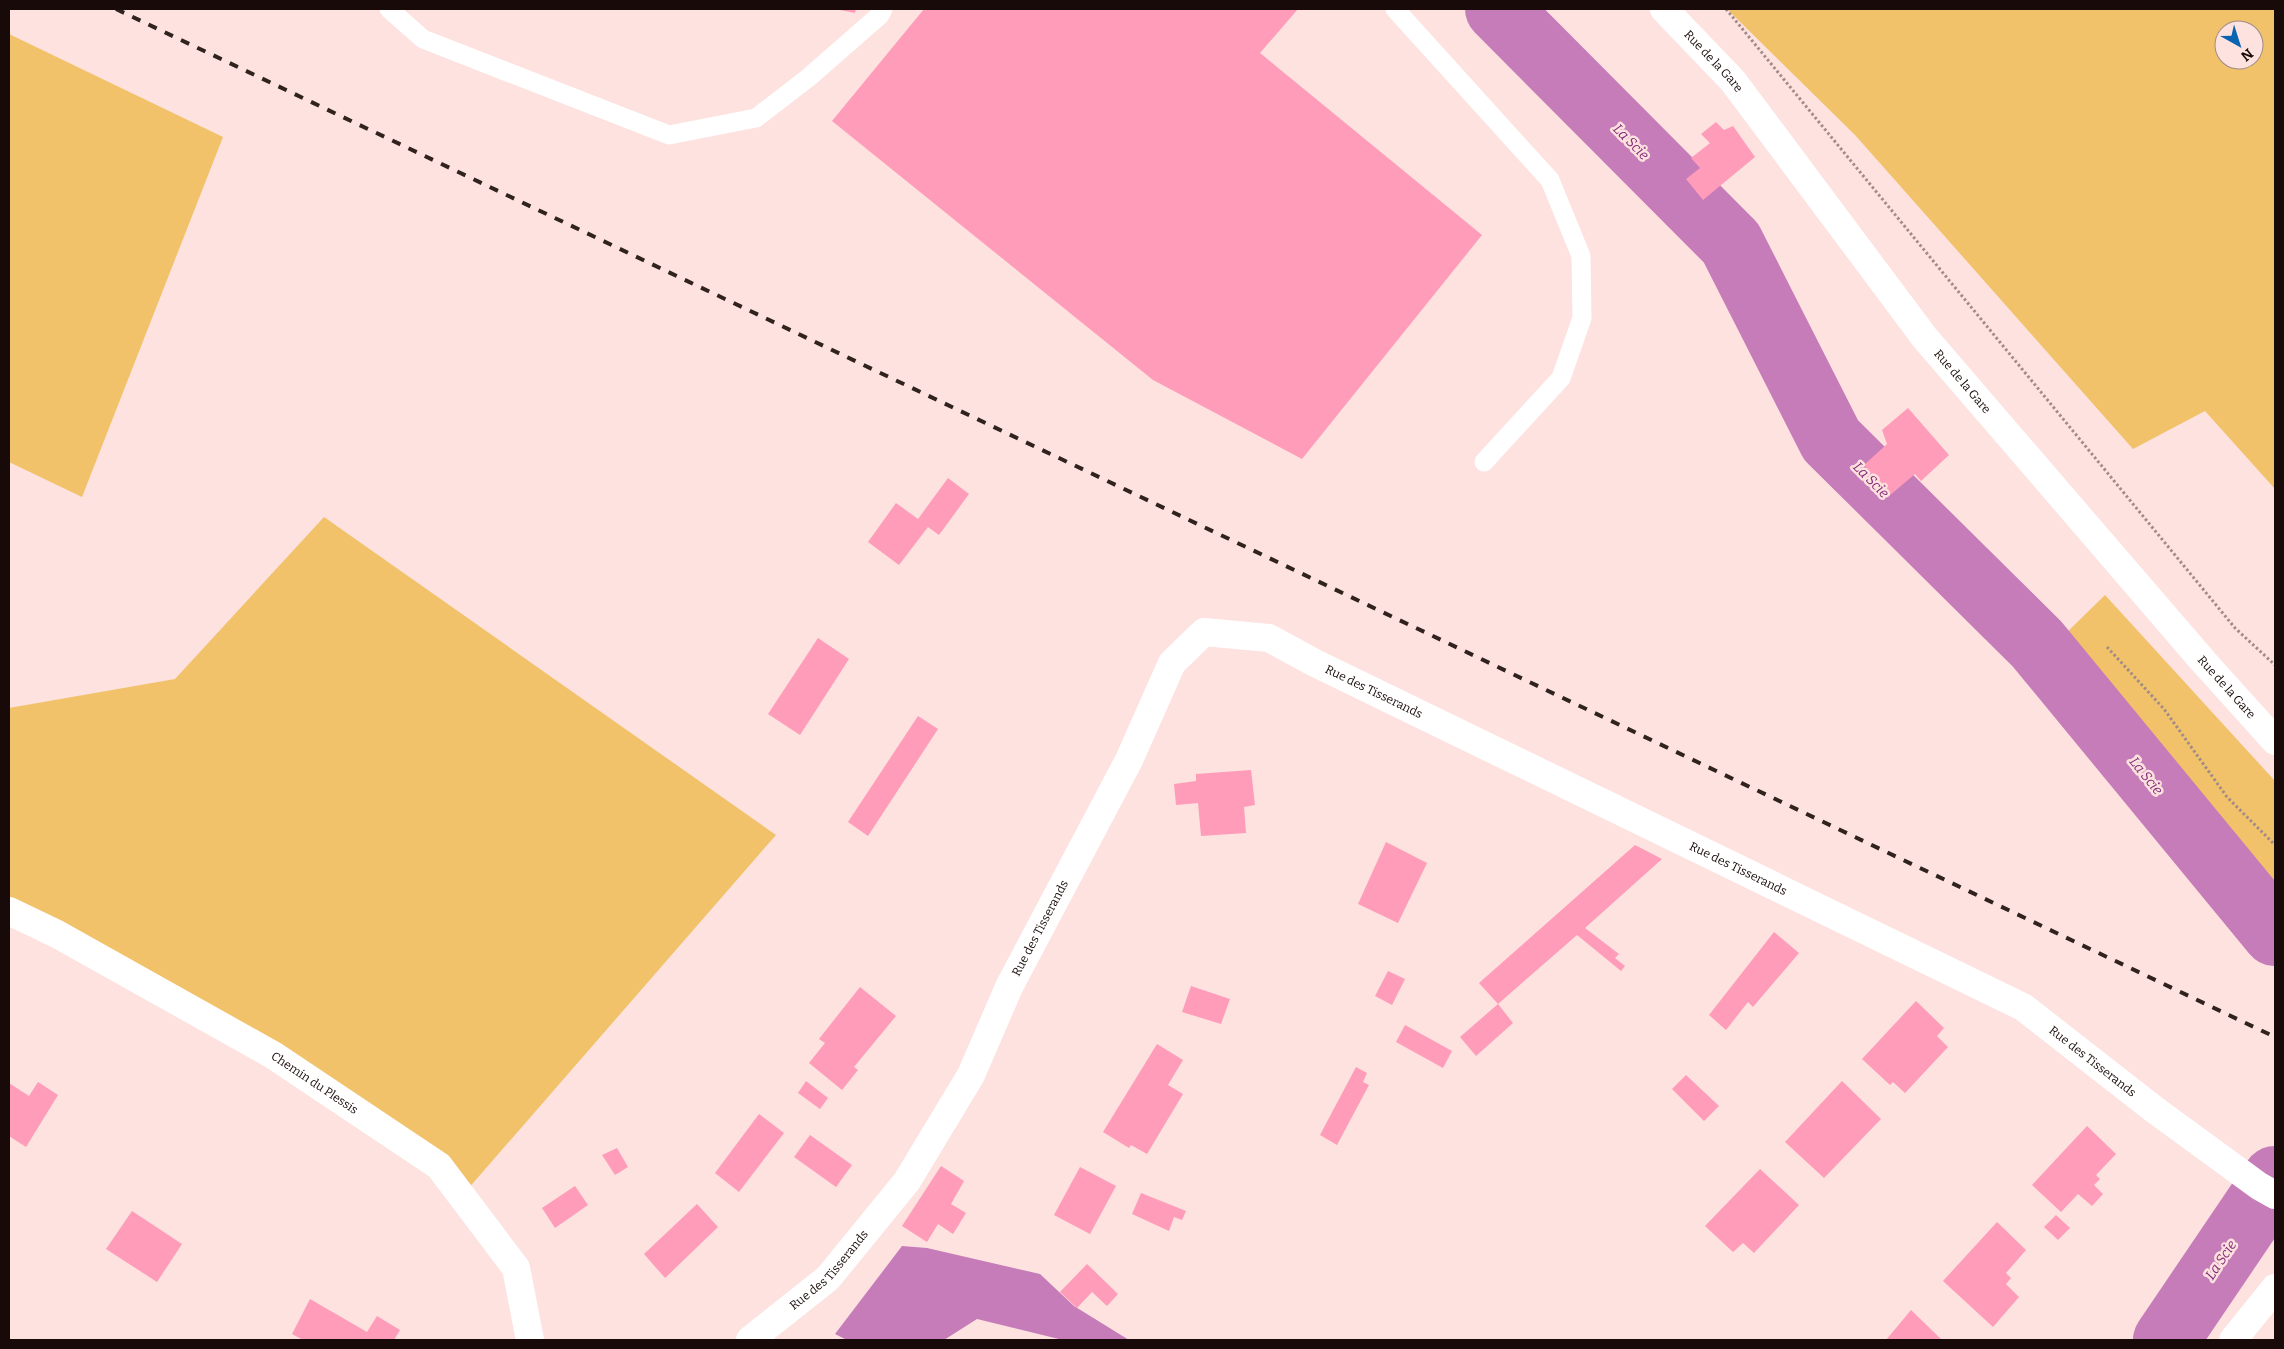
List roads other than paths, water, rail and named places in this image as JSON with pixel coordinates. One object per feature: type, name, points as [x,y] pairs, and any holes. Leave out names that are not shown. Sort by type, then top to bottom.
[{"type":"street","name":"Rue de la Gare","points":[[1664,9],[1733,81],[1925,338],[2275,742]]},
{"type":"street","name":"Rue des Tisserands","points":[[750,1340],[828,1278],[907,1181],[971,1075],[1008,987],[1129,760],[1172,662],[1204,632],[1269,638],[1315,663],[2023,1007],[2155,1110],[2267,1190]]},
{"type":"street","name":"Chemin du Plessis","points":[[9,912],[57,934],[273,1055],[439,1166],[516,1268],[530,1340]]},
{"type":"street","points":[[2233,1340],[2275,1288]]},
{"type":"lane","points":[[389,9],[423,39],[669,135],[756,118],[808,78],[880,15],[883,9]]},
{"type":"lane","points":[[1395,9],[1550,180],[1581,256],[1582,318],[1561,378],[1484,462]]},
{"type":"waterway","name":"La Scie","points":[[1498,9],[1731,243],[1831,440],[2037,644],[2275,933]]},
{"type":"waterway","name":"La Scie","points":[[2166,1340],[2275,1179]]},
{"type":"railway","points":[[116,9],[2275,1037]]}]
